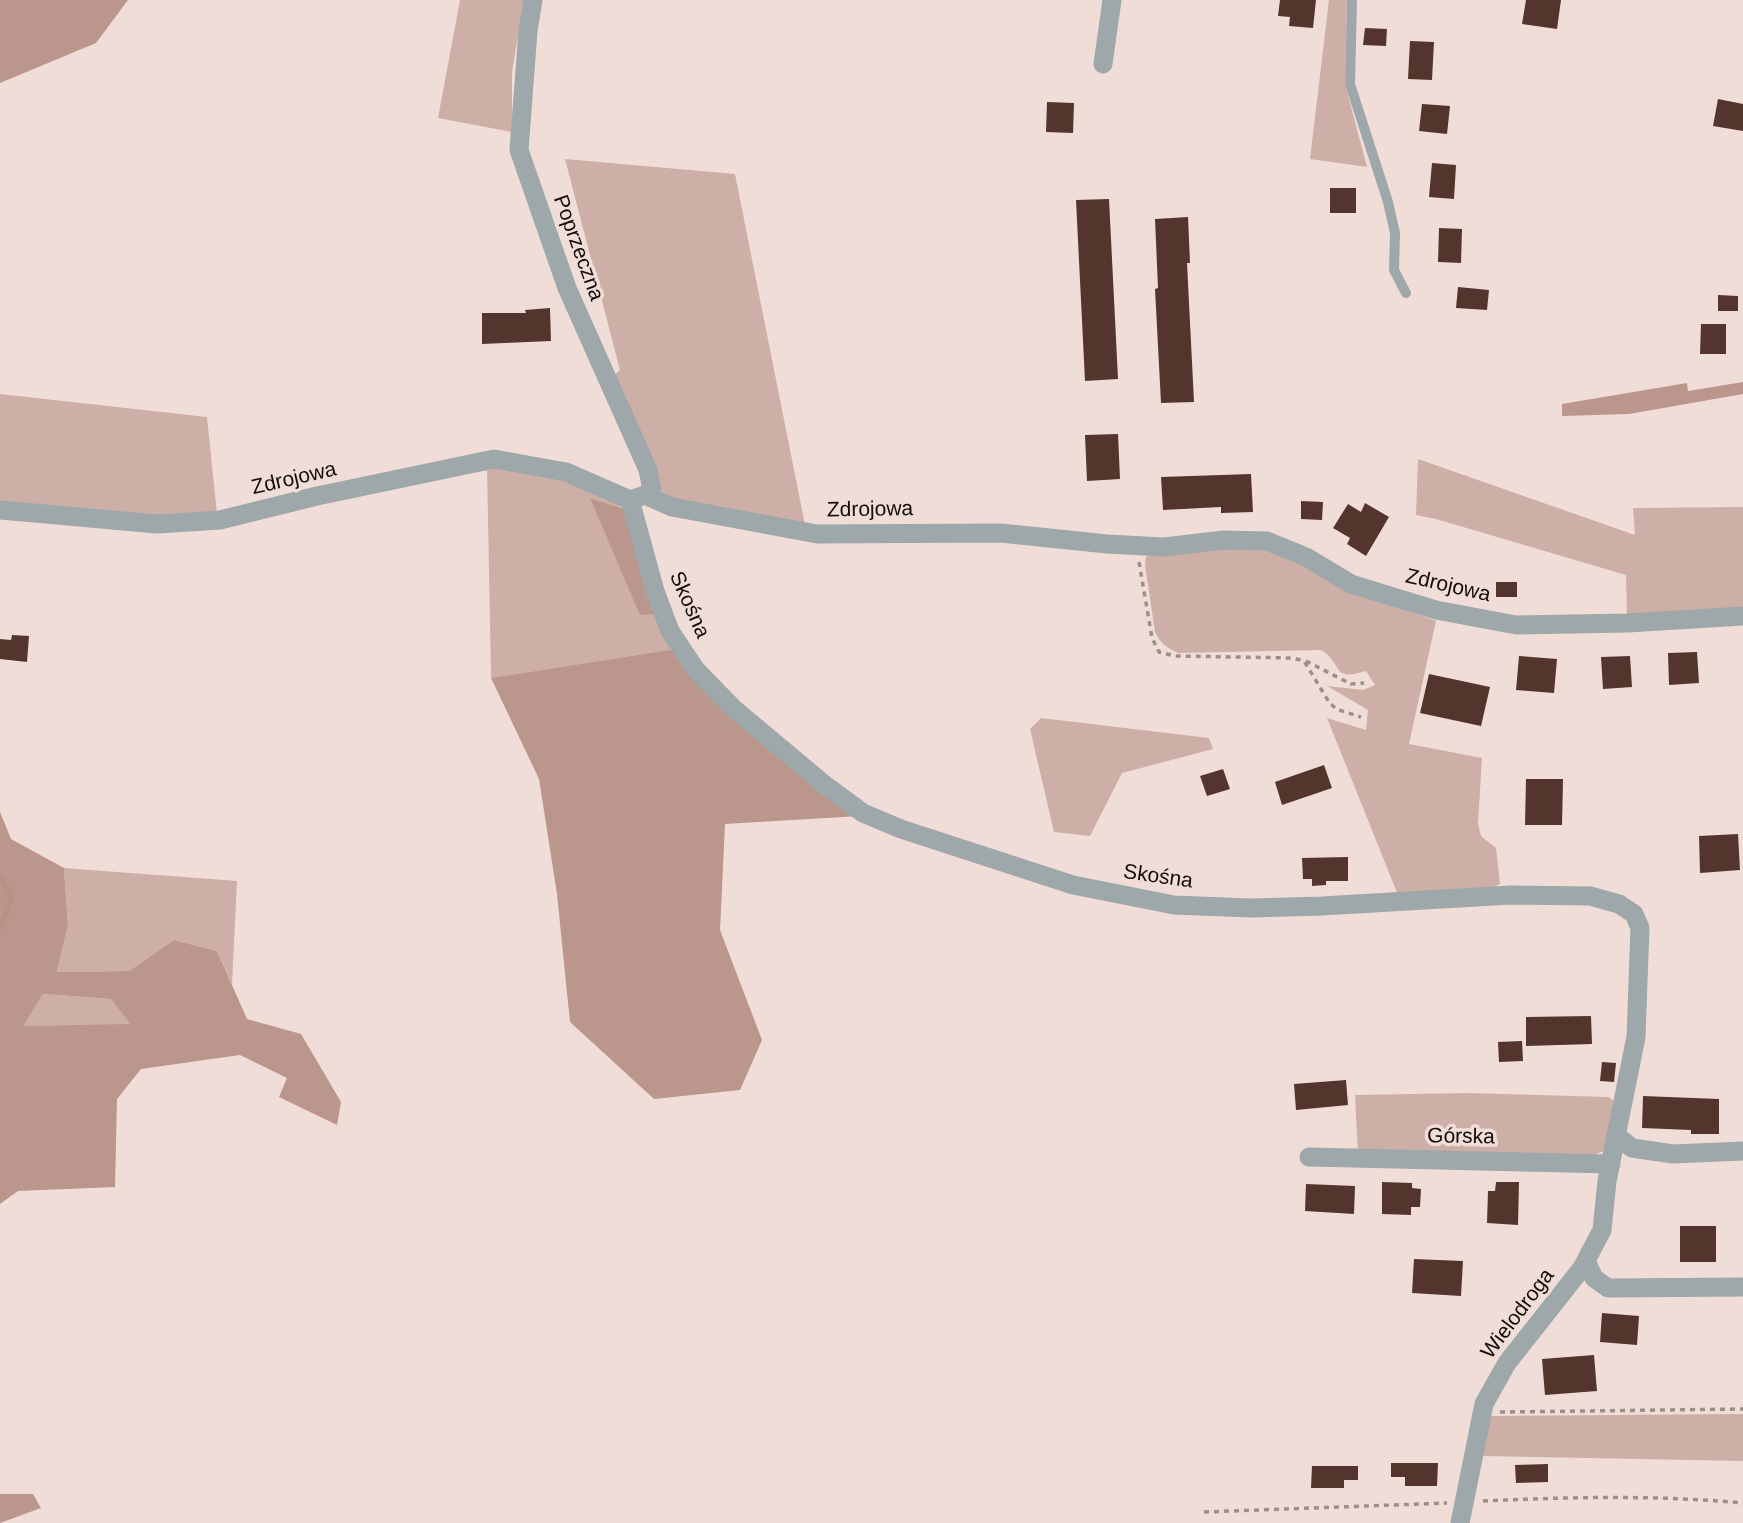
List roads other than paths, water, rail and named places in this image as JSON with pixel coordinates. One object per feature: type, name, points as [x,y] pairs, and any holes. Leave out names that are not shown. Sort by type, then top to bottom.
[{"type":"street","name":"Poprzeczna","points":[[533,0],[519,150],[567,288],[648,470],[652,489],[637,498]]},
{"type":"street","points":[[1103,64],[1112,0]]},
{"type":"street","name":"Zdrojowa","points":[[0,510],[158,524],[220,520],[317,496],[494,459],[566,472],[637,498],[672,507],[817,534],[1001,533],[1164,547],[1224,540],[1267,541],[1306,557],[1351,584],[1436,610],[1516,625],[1628,623],[1743,616]]},
{"type":"street","name":"Skośna","points":[[637,498],[641,546],[659,601],[670,631],[696,670],[733,708],[825,785],[863,813],[901,829],[1073,885],[1174,905],[1251,908],[1322,906],[1511,895],[1590,897],[1619,904],[1633,914],[1640,928],[1636,1037],[1617,1136]]},
{"type":"street","points":[[1617,1136],[1632,1148],[1673,1154],[1743,1151]]},
{"type":"street","name":"Wielodroga","points":[[1460,1523],[1484,1404],[1507,1363],[1586,1261],[1602,1230],[1617,1136]]},
{"type":"street","name":"Górska","points":[[1309,1157],[1611,1164]]},
{"type":"street","points":[[1586,1261],[1594,1278],[1608,1287],[1743,1287]]},
{"type":"lane","points":[[1352,0],[1350,84],[1388,202],[1395,233],[1394,270],[1406,293]]},
{"type":"waterway","points":[[0,876],[12,896],[0,929]]}]
